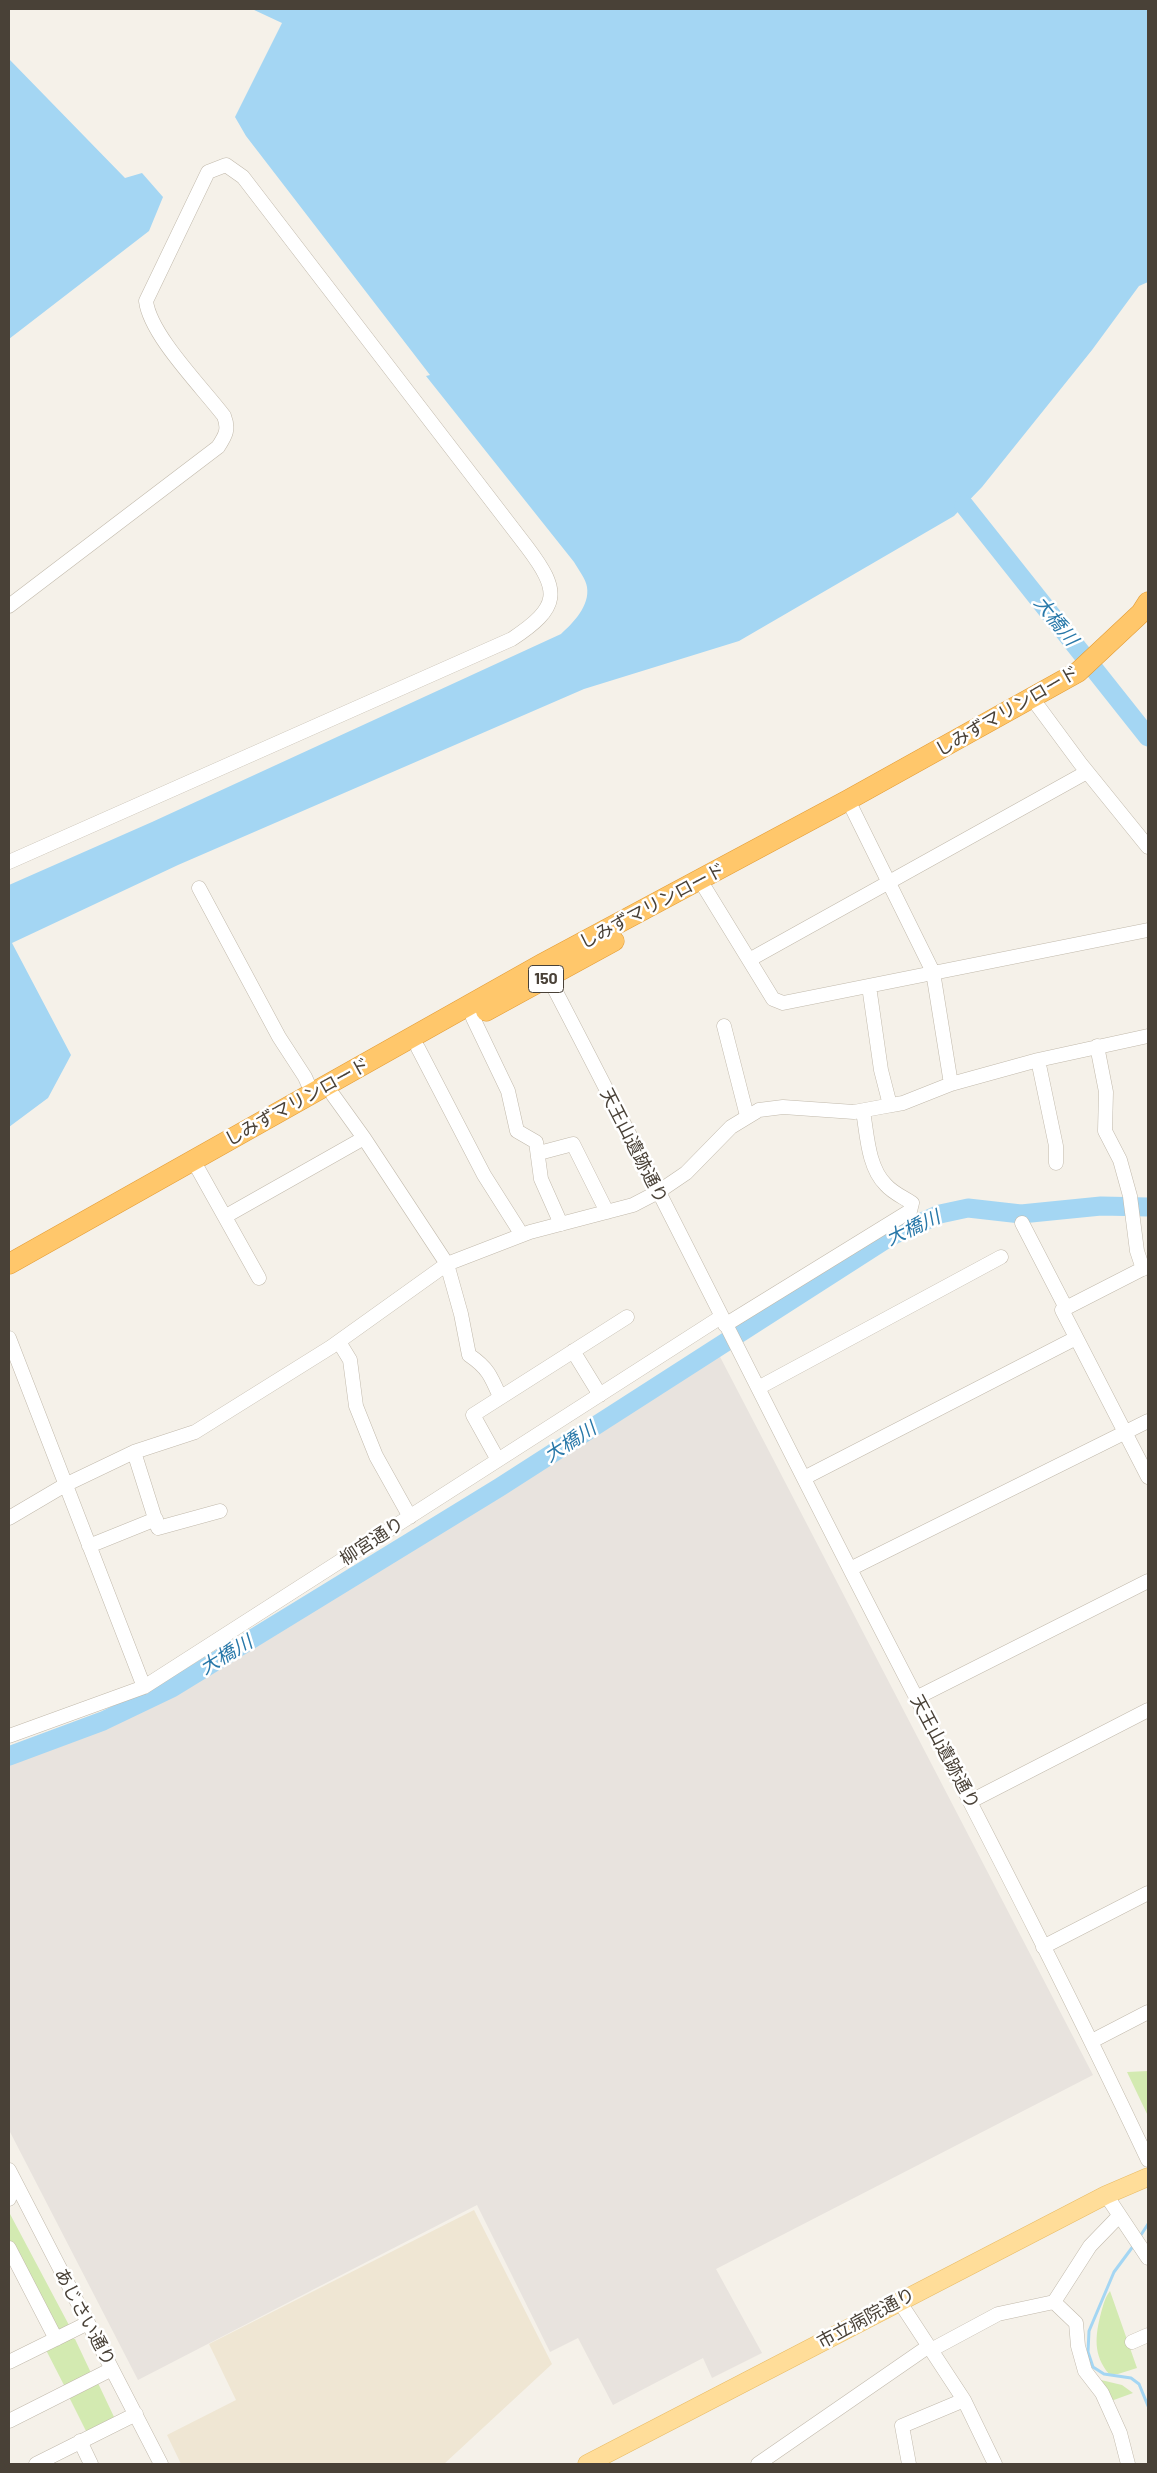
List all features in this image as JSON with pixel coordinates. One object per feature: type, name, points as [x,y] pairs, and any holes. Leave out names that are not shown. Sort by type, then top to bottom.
[{"type":"highway","name":"しみずマリンロード","points":[[1108,655],[1141,614],[1148,602]]},
{"type":"highway","name":"しみずマリンロード","points":[[9,1278],[196,1166],[312,1093],[703,885],[1081,678],[1148,619]]},
{"type":"highway","name":"しみずマリンロード","points":[[9,1264],[333,1095],[473,1018],[545,970]]},
{"type":"main road","name":"市立病院通り","points":[[587,2464],[898,2301],[1106,2195],[1148,2178]]},
{"type":"street","points":[[9,606],[218,447],[226,436],[228,426],[224,416],[157,331],[147,314],[146,301],[208,172],[226,165],[243,177],[527,547],[548,578],[550,592],[550,606],[537,623],[512,639],[9,862]]},
{"type":"street","points":[[1035,703],[1087,772],[1148,847]]},
{"type":"street","points":[[749,960],[1087,772]]},
{"type":"street","points":[[851,805],[933,972],[951,1084]]},
{"type":"street","points":[[703,885],[773,999],[782,1003],[1148,930]]},
{"type":"street","points":[[199,888],[279,1037],[305,1077],[312,1093]]},
{"type":"street","name":"天王山遺跡通り","points":[[545,970],[916,1698],[971,1801],[1092,2042],[1148,2160]]},
{"type":"street","points":[[869,986],[881,1070],[890,1105]]},
{"type":"street","points":[[473,1018],[508,1091],[517,1131],[536,1142],[541,1179],[561,1224]]},
{"type":"street","points":[[724,1026],[747,1116]]},
{"type":"street","points":[[9,1518],[65,1485],[134,1452],[195,1432],[339,1342],[447,1264],[522,1235],[633,1205],[658,1192],[686,1173],[731,1127],[758,1110],[783,1107],[824,1112],[863,1111],[890,1105],[951,1084],[1038,1060],[1148,1036]]},
{"type":"street","points":[[1097,1046],[1106,1092],[1105,1131],[1120,1160],[1130,1196],[1137,1251],[1146,1268],[1062,1310],[1148,1477]]},
{"type":"street","points":[[418,1048],[484,1175],[522,1235]]},
{"type":"street","points":[[1038,1060],[1056,1146],[1056,1163]]},
{"type":"street","points":[[333,1095],[364,1138],[447,1264],[461,1314],[468,1355],[490,1372],[500,1397]]},
{"type":"street","name":"柳宮通り","points":[[9,1736],[144,1687],[600,1395],[910,1211],[912,1203],[892,1191],[878,1176],[872,1159],[863,1111]]},
{"type":"street","points":[[226,1216],[364,1138]]},
{"type":"street","points":[[539,1153],[573,1144],[607,1212]]},
{"type":"street","points":[[196,1166],[226,1216],[259,1278]]},
{"type":"street","points":[[1022,1223],[1066,1308]]},
{"type":"street","points":[[758,1388],[1001,1257]]},
{"type":"street","points":[[498,1460],[472,1415],[627,1316]]},
{"type":"street","points":[[9,1338],[144,1687]]},
{"type":"street","points":[[804,1478],[1076,1338]]},
{"type":"street","points":[[339,1342],[350,1360],[356,1406],[376,1456],[410,1516]]},
{"type":"street","points":[[573,1351],[600,1395]]},
{"type":"street","points":[[850,1569],[1148,1421]]},
{"type":"street","points":[[134,1452],[158,1528],[220,1511]]},
{"type":"street","points":[[89,1546],[156,1519]]},
{"type":"street","points":[[916,1698],[1148,1581]]},
{"type":"street","points":[[971,1801],[1148,1710]]},
{"type":"street","points":[[1043,1947],[1148,1893]]},
{"type":"street","points":[[1092,2042],[1148,2012]]},
{"type":"street","points":[[9,2199],[11,2179]]},
{"type":"street","name":"あじさい通り","points":[[11,2179],[161,2464]]},
{"type":"street","points":[[1106,2195],[1148,2258]]},
{"type":"street","points":[[758,2464],[930,2348],[998,2314],[1054,2302],[1090,2246],[1119,2216]]},
{"type":"street","points":[[9,2248],[56,2339]]},
{"type":"street","points":[[898,2301],[964,2400],[995,2464]]},
{"type":"street","points":[[1054,2302],[1076,2323],[1078,2346],[1085,2371],[1102,2393],[1120,2433],[1128,2464]]},
{"type":"street","points":[[9,2362],[88,2323]]},
{"type":"street","points":[[1132,2342],[1148,2335]]},
{"type":"street","points":[[9,2421],[112,2369]]},
{"type":"street","points":[[909,2464],[902,2426],[964,2400]]},
{"type":"street","points":[[36,2464],[136,2414]]},
{"type":"street","points":[[80,2441],[91,2464]]},
{"type":"shaded area","points":[[717,1351],[1093,2075],[716,2269],[762,2353],[712,2378],[703,2358],[613,2405],[578,2338],[550,2352],[477,2205],[138,2380],[9,2130],[9,1759],[167,1699]]},
{"type":"shaded area","points":[[474,2210],[552,2364],[444,2464],[181,2464],[167,2435],[236,2400],[209,2344]]},
{"type":"green space","points":[[1148,2071],[1148,2116],[1127,2072]]},
{"type":"green space","points":[[10,2214],[70,2327],[57,2333],[9,2239]]},
{"type":"green space","points":[[1110,2291],[1137,2368],[1118,2374],[1109,2374],[1100,2360],[1097,2345],[1097,2330],[1101,2313],[1105,2299]]},
{"type":"green space","points":[[70,2338],[75,2339],[92,2375],[66,2389],[46,2350]]},
{"type":"green space","points":[[1101,2380],[1122,2385],[1133,2393],[1111,2401]]},
{"type":"green space","points":[[97,2381],[115,2419],[87,2433],[68,2395]]},
{"type":"water","points":[[252,9],[1148,9],[1148,282],[1139,286],[1092,350],[982,487],[954,516],[739,641],[584,689],[178,865],[12,943],[71,1055],[48,1098],[9,1127],[9,885],[152,822],[561,634],[580,614],[586,601],[587,587],[584,577],[574,562],[426,376],[430,375],[246,136],[235,117],[282,23]]},
{"type":"water","points":[[9,59],[125,178],[142,173],[163,197],[149,231],[9,339]]},
{"type":"waterway","name":"大橋川","points":[[964,505],[1148,737]]},
{"type":"waterway","name":"大橋川","points":[[9,1756],[103,1721],[172,1688],[500,1487],[891,1236],[940,1214],[968,1208],[1021,1214],[1101,1206],[1148,1207]]},
{"type":"waterway","points":[[1139,2238],[1148,2224]]},
{"type":"waterway","points":[[1134,2245],[1114,2272],[1089,2331],[1088,2352],[1093,2367],[1104,2374],[1131,2378],[1139,2384],[1148,2406]]}]
